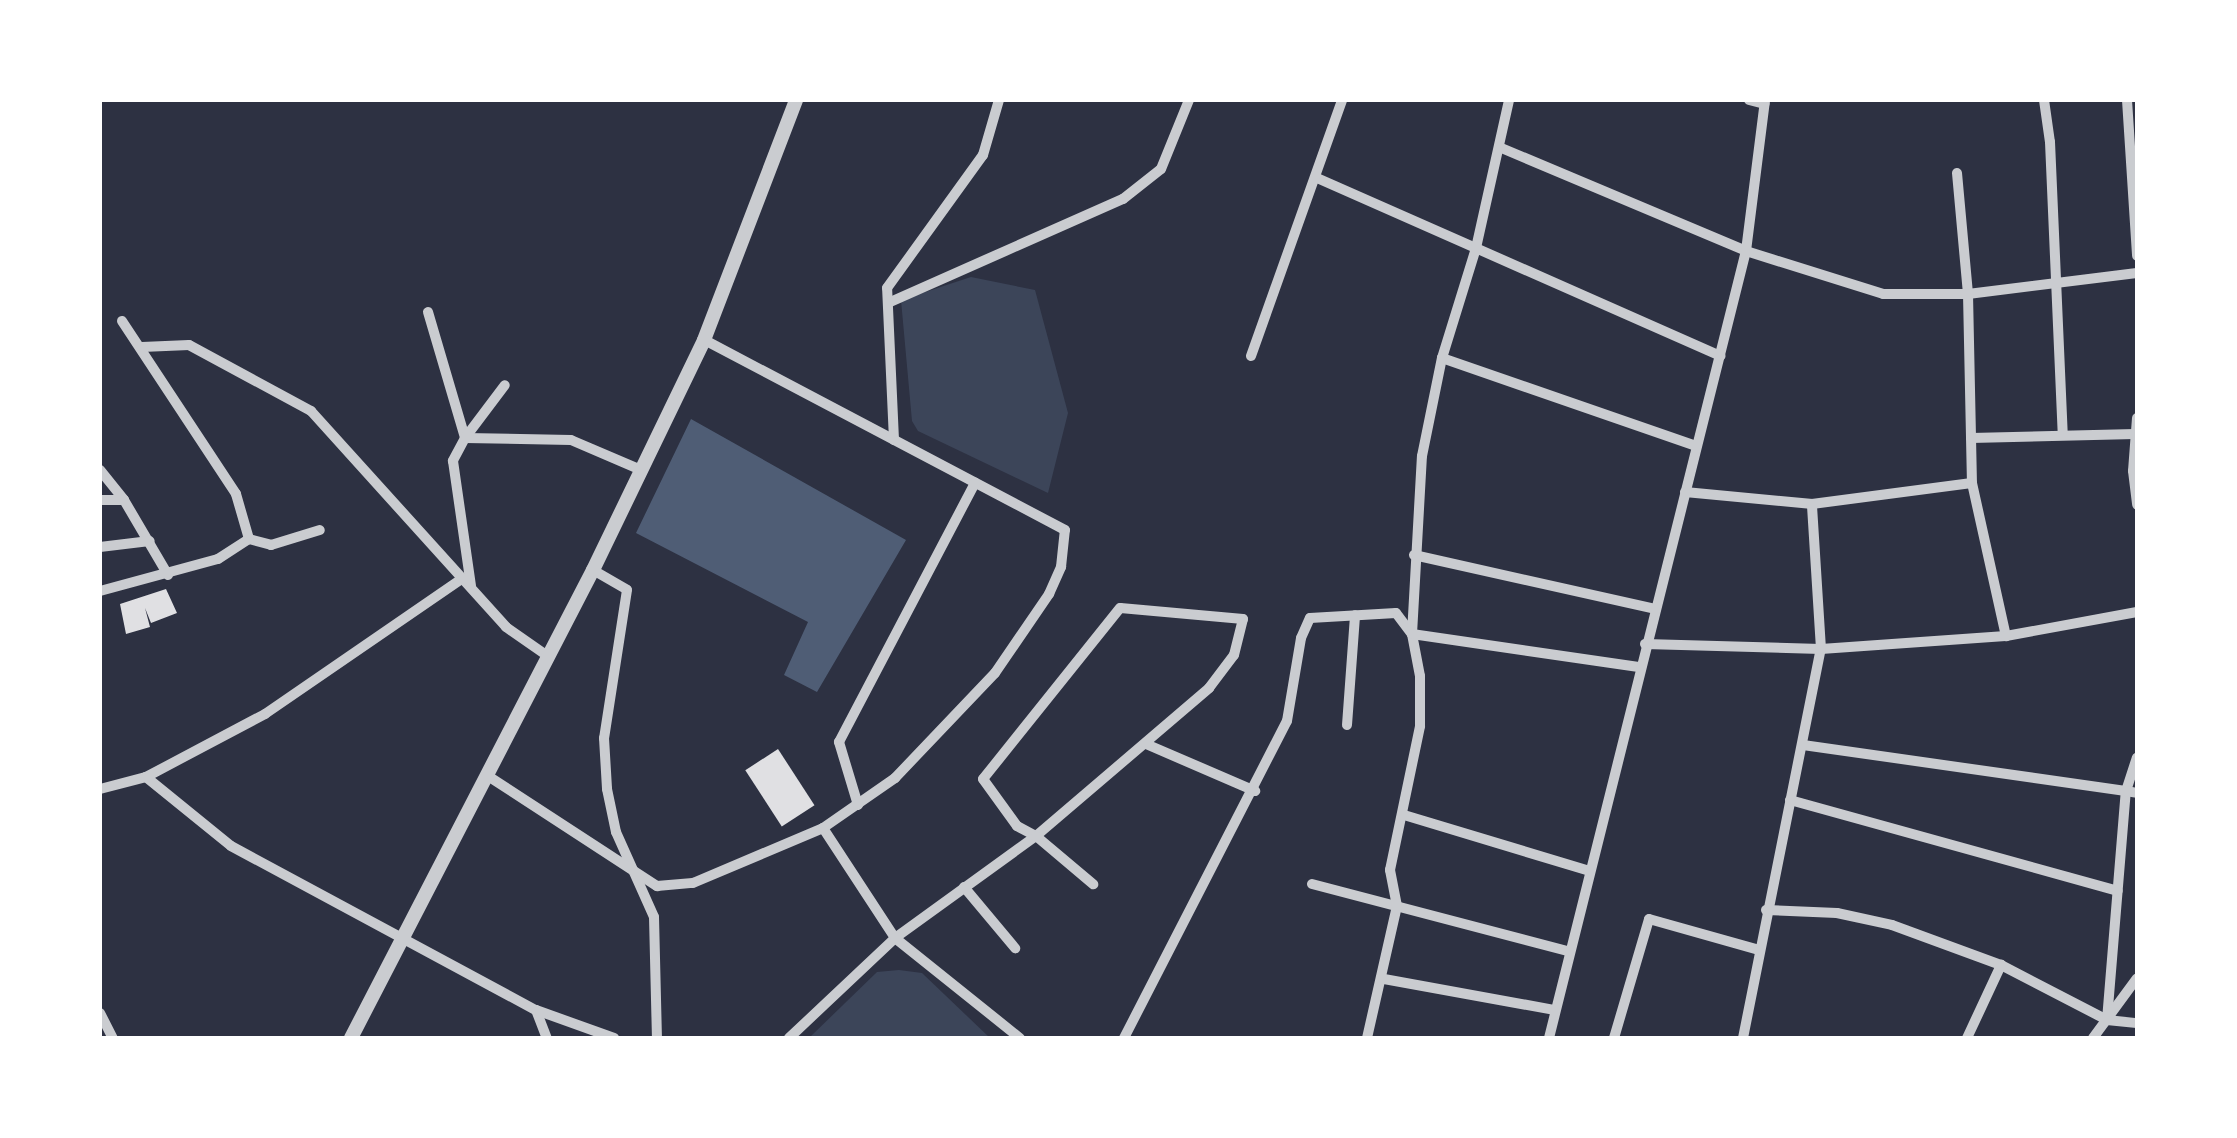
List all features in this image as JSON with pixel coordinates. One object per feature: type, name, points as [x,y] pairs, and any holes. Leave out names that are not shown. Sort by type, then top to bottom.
[{"type":"street","points":[[351,1038],[550,656],[704,340],[796,100]]},
{"type":"street","points":[[894,440],[887,288],[983,156],[999,100]]},
{"type":"street","points":[[888,302],[1124,199],[1161,169],[1189,100]]},
{"type":"street","points":[[1251,356],[1342,100]]},
{"type":"street","points":[[1367,1038],[1384,978],[1397,906],[1390,870],[1420,726],[1420,676],[1412,634],[1422,456],[1442,358],[1476,248],[1509,100]]},
{"type":"street","points":[[1549,1038],[1746,251],[1765,102],[1749,100]]},
{"type":"street","points":[[2044,100],[2062,436]]},
{"type":"street","points":[[2127,100],[2137,256]]},
{"type":"street","points":[[1498,146],[1746,251],[1884,294],[1968,294],[2137,273]]},
{"type":"street","points":[[1957,173],[1968,294],[1972,484],[2006,636]]},
{"type":"street","points":[[1317,178],[1721,356]]},
{"type":"street","points":[[428,312],[465,438]]},
{"type":"street","points":[[122,321],[236,494],[249,539]]},
{"type":"street","points":[[488,776],[639,877],[658,886],[693,883],[823,828],[858,805],[928,746],[995,673],[1049,594],[1061,567],[1065,530],[704,340]]},
{"type":"street","points":[[142,347],[189,345],[311,410],[506,628],[550,656]]},
{"type":"street","points":[[1442,358],[1696,446]]},
{"type":"street","points":[[472,588],[453,460],[505,385]]},
{"type":"street","points":[[2137,418],[2137,505]]},
{"type":"street","points":[[1971,438],[2135,434]]},
{"type":"street","points":[[465,438],[571,440],[641,470]]},
{"type":"street","points":[[100,470],[124,500],[168,575]]},
{"type":"street","points":[[858,805],[839,742],[975,483]]},
{"type":"street","points":[[1685,492],[1812,504],[1972,484]]},
{"type":"street","points":[[100,500],[124,500]]},
{"type":"street","points":[[1742,1038],[1822,650],[1812,504]]},
{"type":"street","points":[[100,591],[218,560],[249,539],[272,545],[320,530]]},
{"type":"street","points":[[100,547],[150,541]]},
{"type":"street","points":[[1414,555],[1654,609]]},
{"type":"street","points":[[593,570],[627,590],[604,738],[607,789],[616,832],[654,917],[656,1038]]},
{"type":"street","points":[[100,789],[146,777],[264,714],[464,578]]},
{"type":"street","points":[[789,1038],[895,938],[1036,836],[1209,688],[1234,655],[1243,619],[1120,608],[984,779],[1017,826],[1036,836],[1094,884]]},
{"type":"street","points":[[1645,644],[1822,650],[2006,636],[2137,612]]},
{"type":"street","points":[[1124,1038],[1287,722],[1300,638],[1310,618],[1396,613],[1412,634],[1639,667]]},
{"type":"street","points":[[1347,724],[1356,615]]},
{"type":"street","points":[[1146,744],[1254,791]]},
{"type":"street","points":[[1803,744],[2132,792]]},
{"type":"street","points":[[2107,1020],[2118,892],[2137,758]]},
{"type":"street","points":[[146,777],[231,846],[536,1010],[614,1038]]},
{"type":"street","points":[[1790,800],[2118,892]]},
{"type":"street","points":[[1404,815],[1590,872]]},
{"type":"street","points":[[823,828],[895,938],[1020,1038]]},
{"type":"street","points":[[1312,884],[1568,951]]},
{"type":"street","points":[[964,887],[1016,948]]},
{"type":"street","points":[[1766,910],[1837,914],[1892,925],[2001,966],[2107,1020],[2137,1024]]},
{"type":"street","points":[[1614,1038],[1649,919],[1758,950]]},
{"type":"street","points":[[1967,1038],[2001,966]]},
{"type":"street","points":[[1384,978],[1555,1010]]},
{"type":"street","points":[[2094,1038],[2137,978]]},
{"type":"street","points":[[536,1010],[546,1038]]},
{"type":"street","points":[[100,1012],[113,1038]]},
{"type":"shaded area","points":[[971,277],[1035,290],[1068,413],[1048,493],[918,431],[912,421],[901,300]]},
{"type":"shaded area","points":[[691,419],[906,540],[817,692],[784,675],[808,622],[636,533]]},
{"type":"shaded area","points":[[877,972],[922,973],[990,1038],[809,1038]]},
{"type":"building","points":[[166,589],[177,613],[151,623],[145,608],[150,627],[126,634],[120,604]]},
{"type":"building","points":[[778,749],[814,805],[782,826],[745,770]]}]
